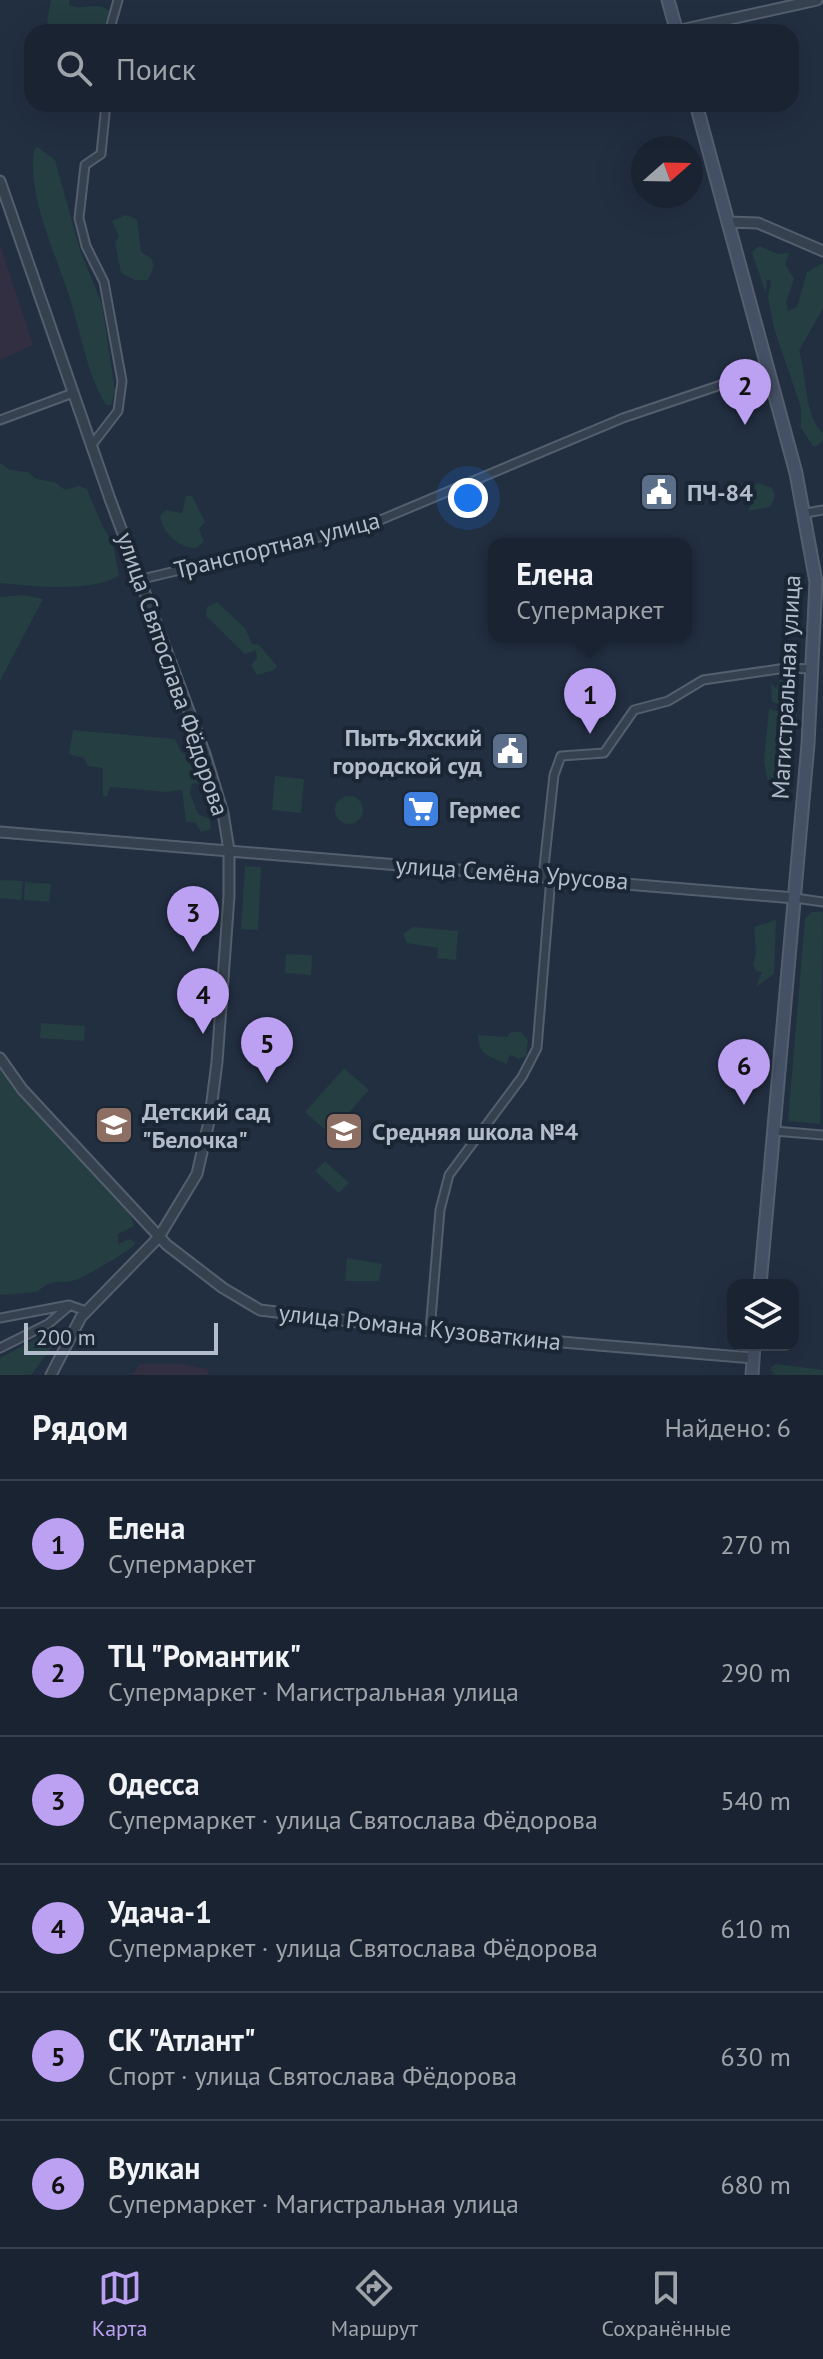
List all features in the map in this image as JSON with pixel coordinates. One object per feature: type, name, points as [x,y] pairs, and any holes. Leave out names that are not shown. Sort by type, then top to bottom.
[{"type":"main road","points":[[668,0],[674,24]]},
{"type":"main road","name":"Магистральная улица","points":[[698,112],[806,513],[816,582],[813,669],[795,898],[761,1279]]},
{"type":"main road","points":[[752,1375],[754,1351]]},
{"type":"street","points":[[111,24],[118,0]]},
{"type":"street","points":[[708,24],[817,0]]},
{"type":"street","points":[[91,446],[118,411],[122,381],[104,282],[86,246],[79,218],[85,165],[101,154],[105,112]]},
{"type":"street","name":"улица Святослава Фёдорова","points":[[0,181],[91,446],[220,799],[229,850],[225,959],[210,1117],[190,1190],[159,1237],[86,1311],[51,1375]]},
{"type":"street","points":[[729,222],[758,223],[823,251]]},
{"type":"street","name":"Транспортная улица","points":[[142,579],[366,526],[623,418],[768,369]]},
{"type":"street","points":[[0,420],[73,393]]},
{"type":"street","points":[[806,513],[823,510]]},
{"type":"street","points":[[430,1331],[440,1210],[449,1175],[527,1069],[537,1048],[554,775],[561,756],[604,753],[634,710],[668,701],[699,682],[786,668],[813,669]]},
{"type":"street","points":[[0,832],[229,850]]},
{"type":"street","name":"улица Семёна Урусова","points":[[229,850],[795,898]]},
{"type":"street","points":[[795,898],[823,902]]},
{"type":"street","name":"улица Романа Кузоваткина","points":[[0,1058],[22,1089],[159,1237],[223,1288],[260,1310],[430,1331],[753,1358]]},
{"type":"street","points":[[774,1131],[823,1135]]},
{"type":"street","points":[[0,1348],[48,1324],[69,1305]]},
{"type":"street","points":[[0,1318],[69,1305],[86,1311]]},
{"type":"shaded area","points":[[0,245],[33,345],[0,360]]},
{"type":"shaded area","points":[[140,1364],[181,1364],[207,1369],[209,1375],[132,1375]]},
{"type":"green space","points":[[51,0],[69,0],[69,5],[75,7],[95,6],[109,11],[105,24],[48,24]]},
{"type":"green space","points":[[37,147],[55,160],[80,250],[102,304],[115,391],[111,405],[106,405],[94,379],[44,225],[33,168]]},
{"type":"green space","points":[[125,215],[137,219],[141,252],[151,258],[154,266],[148,280],[135,280],[121,273],[115,242],[119,236],[112,221]]},
{"type":"green space","points":[[759,246],[778,254],[789,253],[785,264],[794,279],[786,302],[788,311],[797,307],[807,272],[823,263],[823,308],[799,351],[809,407],[823,433],[823,440],[817,446],[813,446],[801,428],[801,408],[774,328],[768,297],[771,281],[767,280],[766,294],[752,252]]},
{"type":"green space","points":[[0,463],[10,470],[28,472],[36,479],[54,482],[65,490],[79,486],[87,489],[112,540],[119,575],[108,581],[79,586],[0,583]]},
{"type":"green space","points":[[759,483],[772,488],[775,497],[770,507],[748,511],[757,491],[754,485]]},
{"type":"green space","points":[[186,496],[192,496],[205,522],[199,529],[204,542],[196,548],[173,538],[161,522],[160,516],[166,510],[182,513]]},
{"type":"green space","points":[[24,595],[43,599],[0,681],[0,597]]},
{"type":"green space","points":[[217,602],[245,628],[252,644],[259,645],[277,666],[274,670],[257,675],[251,665],[257,658],[256,650],[245,654],[206,616],[207,607]]},
{"type":"green space","points":[[794,675],[798,682],[791,704],[797,714],[797,730],[790,741],[787,790],[782,792],[767,779],[764,760],[769,709],[776,711],[783,707],[772,701],[771,683],[776,689],[780,679],[791,682],[790,676]]},
{"type":"green space","points":[[73,730],[175,739],[180,750],[198,768],[200,783],[192,784],[190,793],[198,814],[210,819],[211,829],[201,832],[195,822],[186,822],[182,790],[165,792],[110,787],[107,796],[103,796],[103,768],[88,766],[84,758],[69,754]]},
{"type":"green space","points":[[275,776],[304,779],[301,813],[272,810]]},
{"type":"green space","points":[[349,796],[359,800],[363,810],[359,820],[349,824],[339,820],[335,810],[339,800]]},
{"type":"green space","points":[[245,866],[261,867],[258,930],[241,929]]},
{"type":"green space","points":[[0,880],[23,881],[21,900],[0,898]]},
{"type":"green space","points":[[25,882],[51,884],[49,902],[24,900]]},
{"type":"green space","points":[[812,912],[823,912],[820,1124],[788,1121],[805,919]]},
{"type":"green space","points":[[776,920],[774,974],[756,987],[762,972],[756,971],[753,964],[756,954],[754,927]]},
{"type":"green space","points":[[413,927],[458,931],[456,960],[437,958],[438,948],[407,943],[403,934]]},
{"type":"green space","points":[[286,954],[312,955],[311,975],[285,973]]},
{"type":"green space","points":[[41,1023],[85,1026],[84,1041],[40,1038]]},
{"type":"green space","points":[[511,1032],[521,1032],[528,1040],[526,1056],[519,1059],[510,1055],[506,1064],[486,1055],[480,1048],[478,1035],[507,1037]]},
{"type":"green space","points":[[0,1068],[131,1216],[134,1226],[118,1234],[118,1244],[130,1239],[136,1243],[127,1251],[78,1279],[54,1282],[37,1292],[0,1295]]},
{"type":"green space","points":[[344,1068],[369,1090],[330,1134],[305,1112]]},
{"type":"green space","points":[[325,1161],[349,1183],[339,1193],[315,1171]]},
{"type":"green space","points":[[347,1258],[382,1264],[379,1281],[345,1281]]},
{"type":"green space","points":[[45,1334],[54,1335],[57,1340],[31,1375],[0,1375],[0,1358]]},
{"type":"green space","points":[[776,1364],[823,1370],[823,1375],[774,1375],[770,1368]]},
{"type":"place","name":"ТЦ \"Романтик\"","points":[[745,425]]},
{"type":"place","name":"ПЧ-84","points":[[659,492]]},
{"type":"place","name":"Елена","points":[[590,734]]},
{"type":"place","name":"Пыть-Яхский городской суд","points":[[510,751]]},
{"type":"place","name":"Гермес","points":[[421,809]]},
{"type":"place","name":"Одесса","points":[[193,952]]},
{"type":"place","name":"Удача-1","points":[[203,1034]]},
{"type":"place","name":"СК \"Атлант\"","points":[[267,1083]]},
{"type":"place","name":"Вулкан","points":[[744,1105]]},
{"type":"place","name":"Детский сад \"Белочка\"","points":[[114,1125]]},
{"type":"place","name":"Средняя школа №4","points":[[344,1131]]}]
